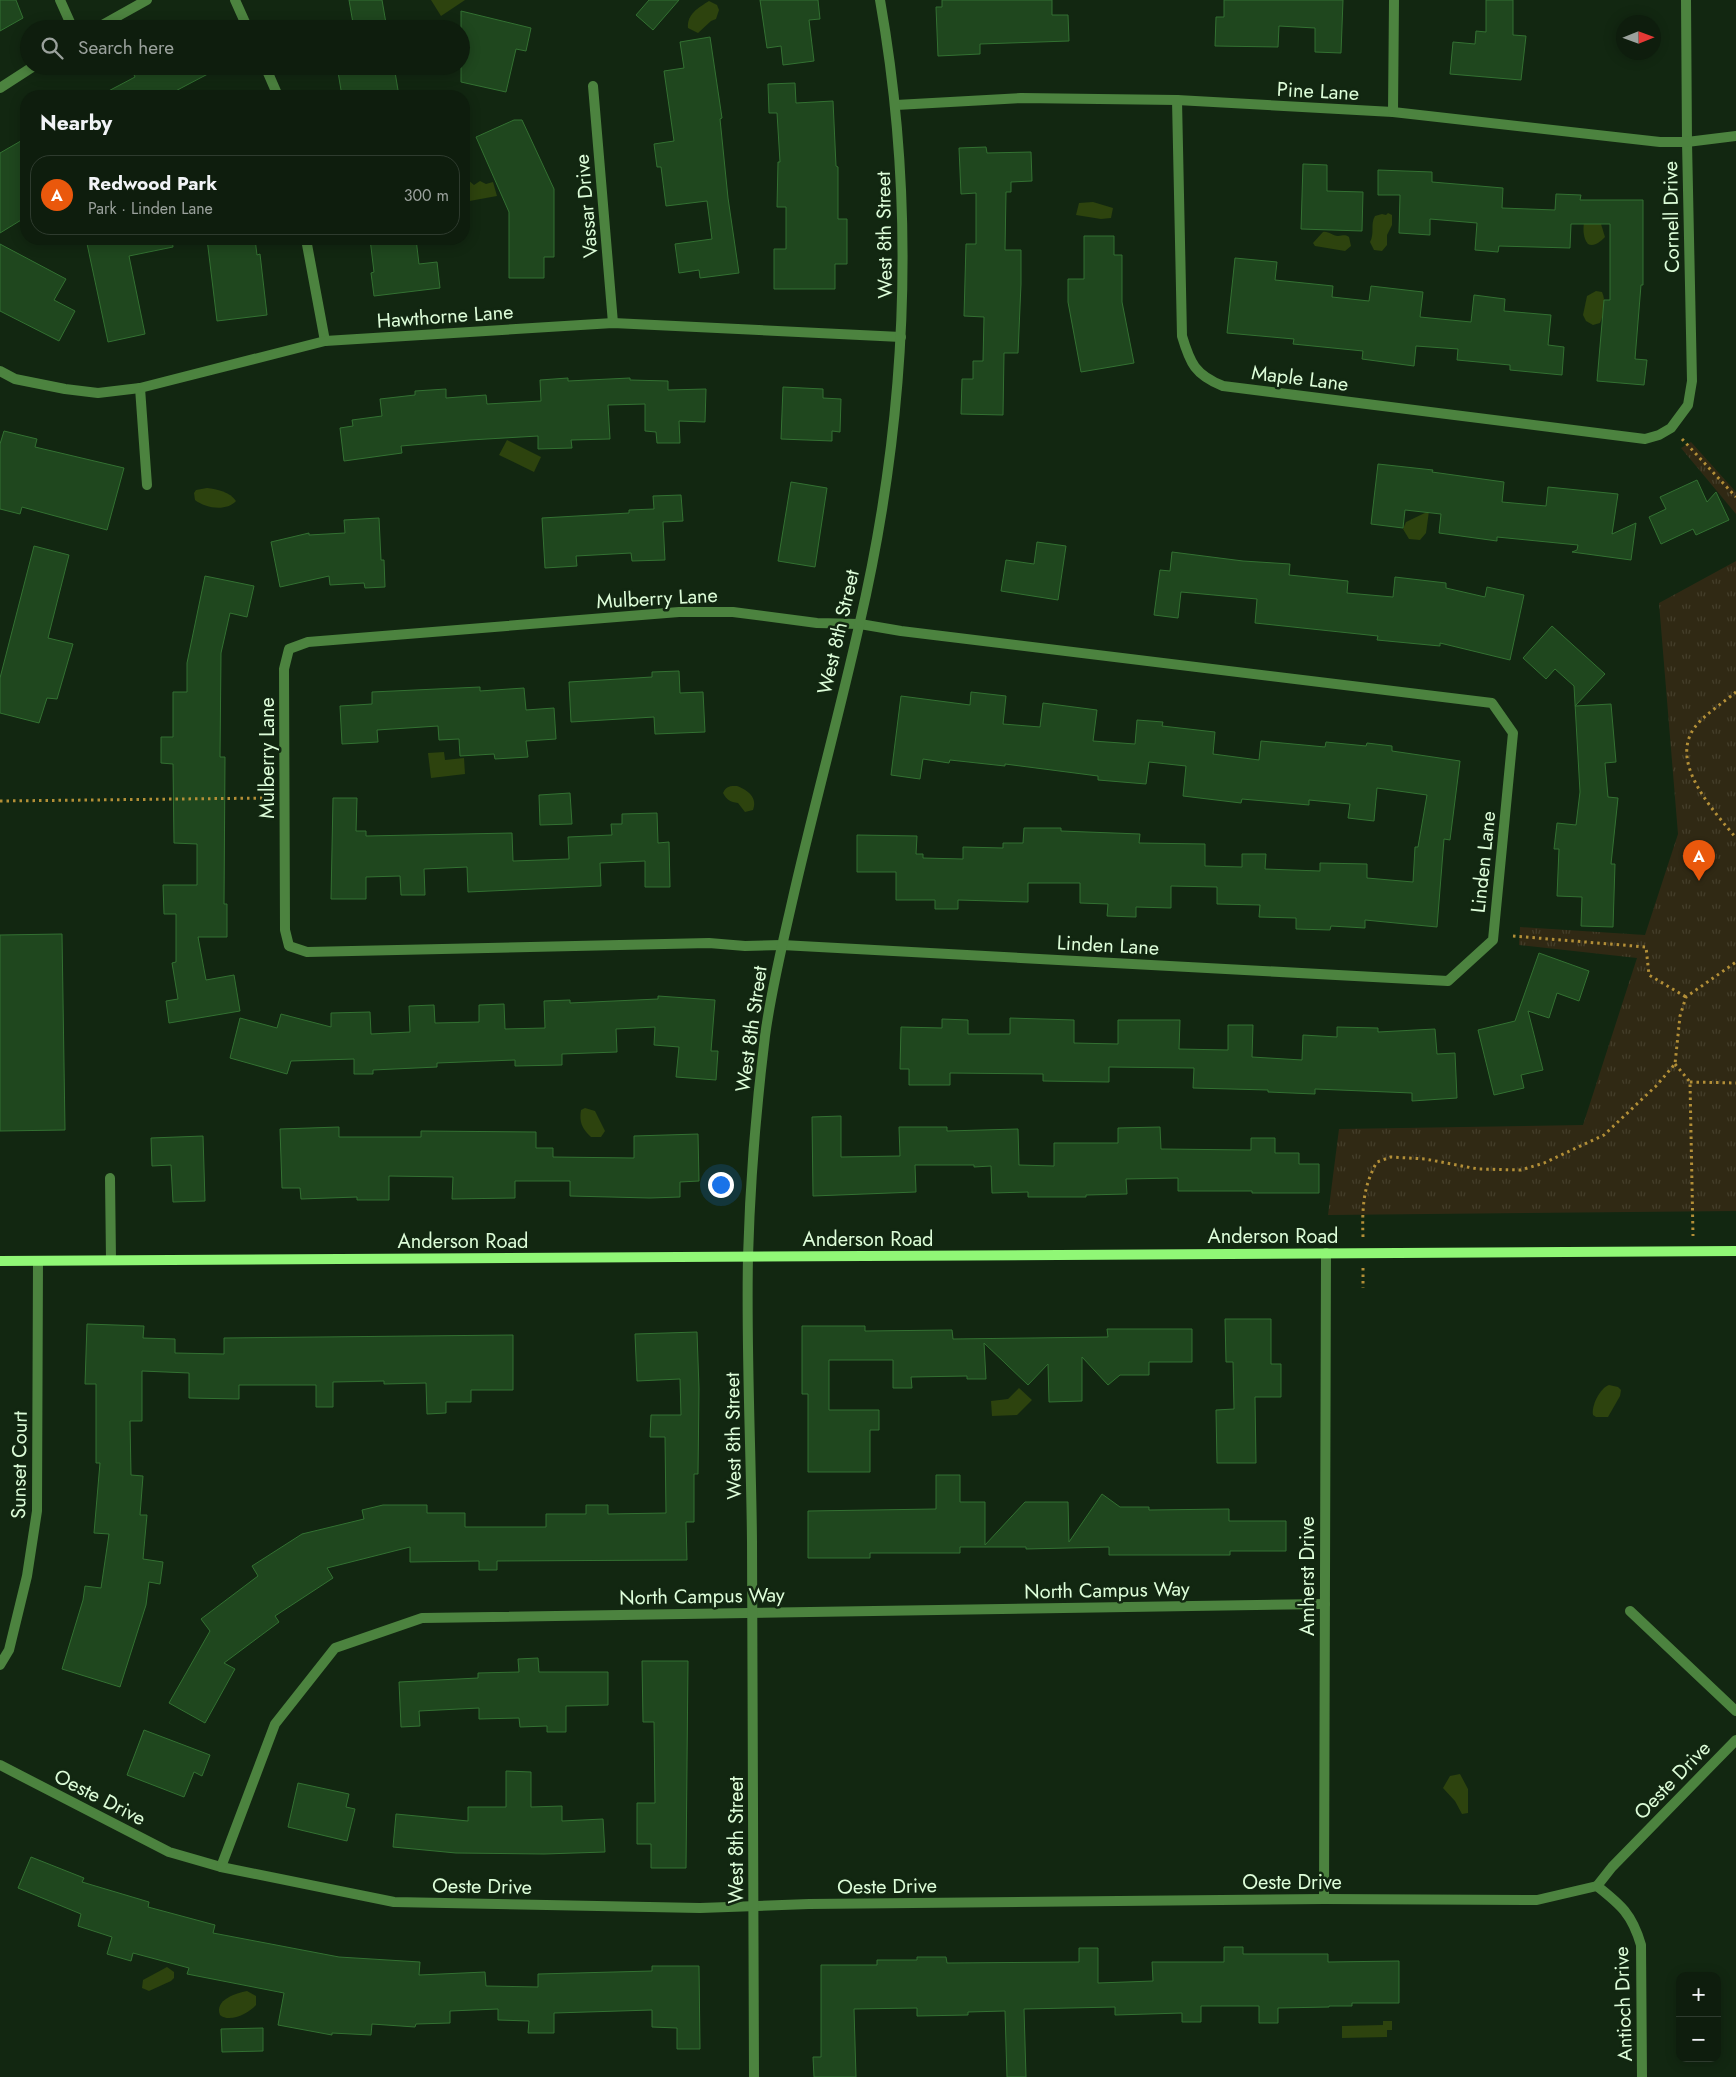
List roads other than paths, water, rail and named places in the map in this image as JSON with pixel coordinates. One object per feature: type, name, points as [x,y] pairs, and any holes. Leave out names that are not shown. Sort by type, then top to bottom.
[{"type":"main road","name":"Anderson Road","points":[[0,1261],[1736,1251]]},
{"type":"street","points":[[60,0],[69,20]]},
{"type":"street","points":[[111,20],[147,0]]},
{"type":"street","points":[[235,0],[244,20]]},
{"type":"street","name":"West 8th Street","points":[[754,2077],[753,1613],[748,1257],[754,1139],[766,1032],[782,945],[814,805],[860,624],[883,499],[894,426],[901,337],[902,184],[896,105],[880,0]]},
{"type":"street","points":[[1393,112],[1394,0]]},
{"type":"street","name":"Cornell Drive","points":[[1672,428],[1688,405],[1692,381],[1686,0]]},
{"type":"street","points":[[0,88],[20,75]]},
{"type":"street","points":[[269,75],[275,90]]},
{"type":"street","name":"Vassar Drive","points":[[593,86],[613,323]]},
{"type":"street","name":"Pine Lane","points":[[896,105],[1021,98],[1177,100],[1393,112],[1660,142],[1687,142],[1736,136]]},
{"type":"street","name":"Maple Lane","points":[[1177,100],[1182,336],[1190,362],[1206,380],[1223,386],[1616,437],[1645,439],[1659,435],[1672,428]]},
{"type":"street","points":[[307,245],[326,341]]},
{"type":"street","name":"Hawthorne Lane","points":[[0,371],[15,379],[65,390],[98,392],[140,388],[326,341],[613,323],[901,337]]},
{"type":"street","points":[[140,388],[146,485]]},
{"type":"street","name":"Mulberry Lane","points":[[782,945],[745,946],[709,943],[307,952],[289,946],[285,930],[284,669],[289,649],[308,642],[679,612],[733,612],[817,623],[860,624]]},
{"type":"street","name":"Linden Lane","points":[[782,945],[1448,982],[1493,940],[1513,733],[1492,703],[911,632],[860,624]]},
{"type":"street","points":[[110,1178],[111,1260]]},
{"type":"street","name":"Amherst Drive","points":[[1324,1899],[1326,1253]]},
{"type":"street","name":"Sunset Court","points":[[0,1665],[9,1650],[27,1576],[37,1511],[38,1261]]},
{"type":"street","name":"North Campus Way","points":[[221,1867],[275,1724],[335,1648],[422,1618],[1325,1604]]},
{"type":"street","points":[[1630,1611],[1736,1711]]},
{"type":"street","name":"Oeste Drive","points":[[0,1765],[169,1852],[221,1867],[394,1902],[700,1908],[1324,1899],[1537,1900],[1597,1886],[1612,1867],[1736,1740]]},
{"type":"street","name":"Antioch Drive","points":[[1597,1886],[1623,1907],[1636,1928],[1641,1945],[1642,2077]]},
{"type":"place","name":"Redwood Park","points":[[1699,881]]}]
